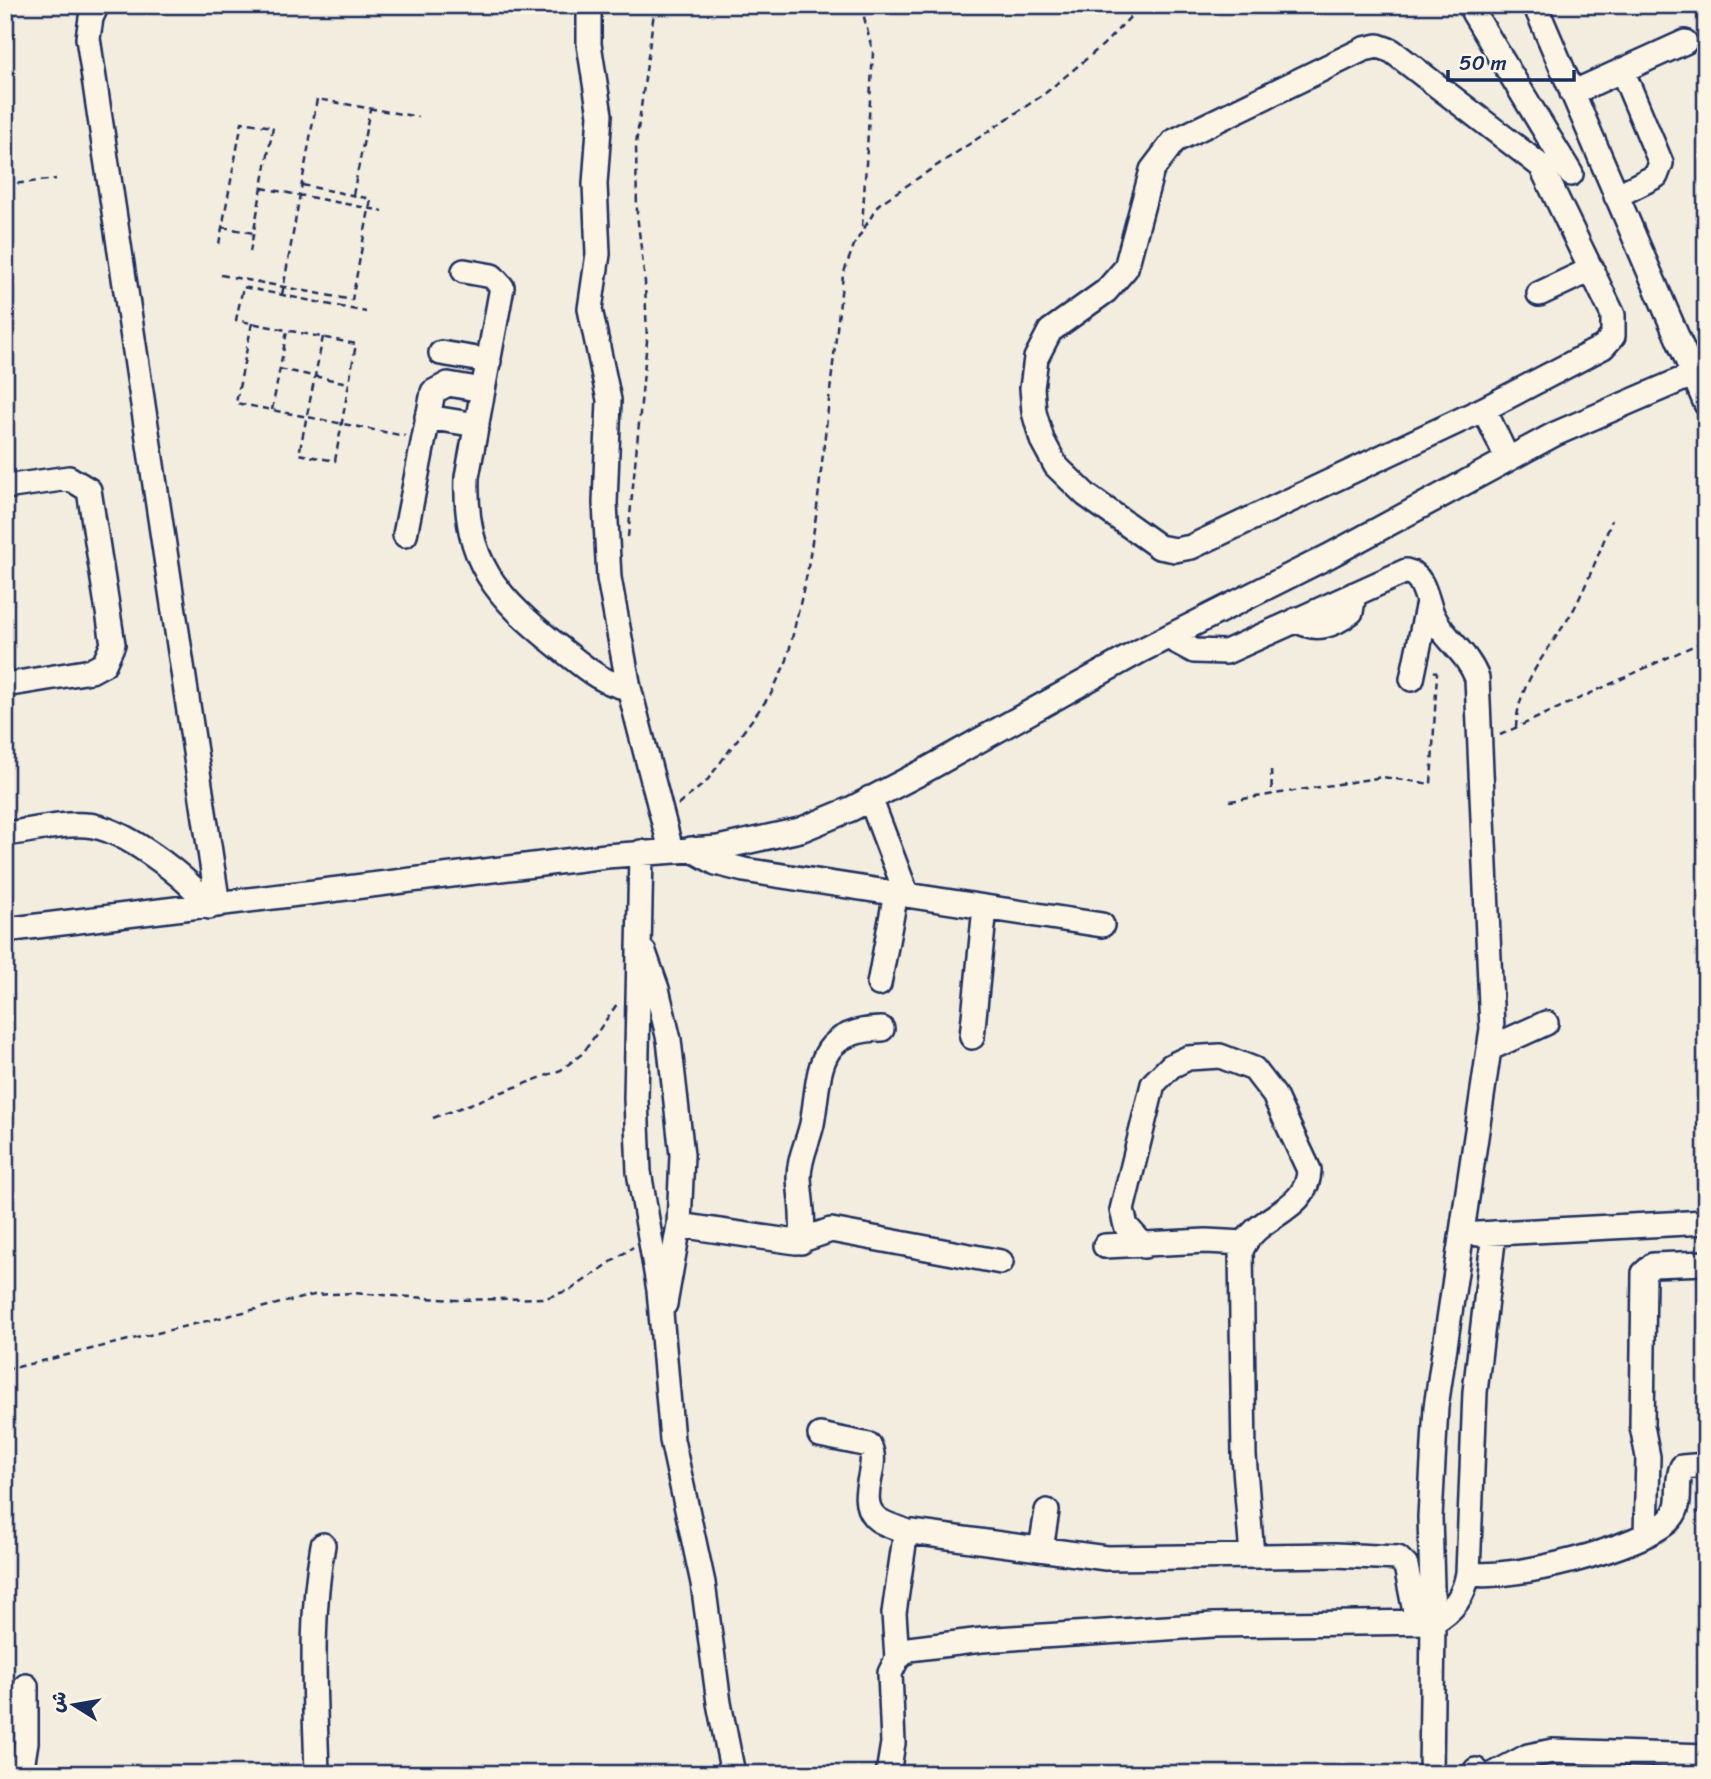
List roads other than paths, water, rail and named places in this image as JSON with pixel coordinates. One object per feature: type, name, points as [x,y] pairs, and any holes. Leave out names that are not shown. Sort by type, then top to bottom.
[{"type":"street","points":[[97,5],[91,18],[88,38],[214,906]]},
{"type":"street","points":[[589,5],[589,44],[600,116],[595,184],[598,254],[590,309],[609,400],[606,540],[609,578],[629,688],[663,814],[681,850],[730,867],[1102,925]]},
{"type":"street","points":[[1535,5],[1616,196],[1700,372],[1706,404]]},
{"type":"street","points":[[1473,12],[1561,178],[1592,270],[1615,322],[1609,342],[1484,408],[1191,547],[1175,550],[1159,547],[1086,495],[1056,466],[1037,426],[1033,373],[1036,358],[1050,331],[1106,291],[1126,268],[1148,181],[1165,149],[1184,134],[1364,49],[1378,46],[1392,51],[1561,178]]},
{"type":"street","points":[[1572,93],[1685,43]]},
{"type":"street","points":[[1616,196],[1656,176],[1661,163],[1622,70]]},
{"type":"street","points":[[1561,178],[1601,160]]},
{"type":"street","points":[[1539,294],[1592,270]]},
{"type":"street","points":[[464,271],[492,276],[502,287],[467,477],[466,502],[476,551],[486,573],[516,613],[599,678],[629,688]]},
{"type":"street","points":[[442,353],[489,361]]},
{"type":"street","points":[[5,930],[641,852],[718,848],[774,838],[826,820],[870,798],[1168,638],[1329,556],[1507,458],[1601,413],[1700,372]]},
{"type":"street","points":[[405,535],[433,393],[442,385],[483,390]]},
{"type":"street","points":[[1484,408],[1507,458]]},
{"type":"street","points":[[424,428],[477,425]]},
{"type":"street","points":[[5,487],[69,478],[80,482],[89,490],[113,644],[104,664],[91,671],[5,685]]},
{"type":"street","points":[[1168,638],[1194,651],[1226,652],[1406,571],[1419,579],[1436,622],[1467,657],[1477,678],[1493,993],[1491,1048],[1436,1407],[1425,1622],[1431,1774]]},
{"type":"street","points":[[1414,669],[1428,602]]},
{"type":"street","points":[[870,798],[901,894],[879,984]]},
{"type":"street","points":[[5,834],[83,824],[105,828],[125,838],[214,906]]},
{"type":"street","points":[[641,852],[636,1136],[662,1317],[662,1352],[672,1440],[703,1583],[719,1703],[733,1774]]},
{"type":"street","points":[[972,1037],[985,907]]},
{"type":"street","points":[[639,939],[657,989],[672,1058],[681,1155],[679,1225],[662,1317]]},
{"type":"street","points":[[1491,1048],[1546,1023]]},
{"type":"street","points":[[801,1242],[804,1219],[800,1166],[811,1129],[821,1061],[837,1042],[864,1031],[882,1029]]},
{"type":"street","points":[[1144,1246],[1126,1226],[1122,1210],[1153,1084],[1164,1071],[1179,1061],[1208,1055],[1233,1058],[1262,1077],[1309,1170],[1302,1195],[1255,1228],[1244,1243],[1241,1260],[1242,1406],[1252,1556]]},
{"type":"street","points":[[1463,1235],[1706,1222]]},
{"type":"street","points":[[679,1225],[801,1242],[831,1230],[1001,1262]]},
{"type":"street","points":[[897,1658],[917,1647],[982,1640],[1213,1625],[1425,1622],[1445,1616],[1461,1597],[1468,1573],[1475,1392],[1494,1233]]},
{"type":"street","points":[[1105,1246],[1206,1241],[1244,1243]]},
{"type":"street","points":[[1646,1534],[1648,1457],[1642,1426],[1644,1273],[1653,1265],[1706,1263]]},
{"type":"street","points":[[820,1435],[869,1446],[872,1454],[867,1496],[870,1510],[879,1520],[909,1533],[1130,1559],[1252,1556],[1398,1558],[1406,1566],[1425,1622]]},
{"type":"street","points":[[1468,1573],[1491,1576],[1552,1565],[1646,1534],[1664,1525],[1674,1516],[1679,1499],[1682,1467],[1706,1465]]},
{"type":"street","points":[[1041,1549],[1047,1511]]},
{"type":"street","points":[[888,1774],[893,1743],[890,1673],[897,1658],[895,1601],[905,1537],[909,1533]]},
{"type":"street","points":[[317,1774],[312,1630],[323,1545]]},
{"type":"street","points":[[21,1774],[26,1742],[26,1686]]},
{"type":"street","points":[[1482,1773],[1528,1756],[1553,1751],[1706,1756]]}]
